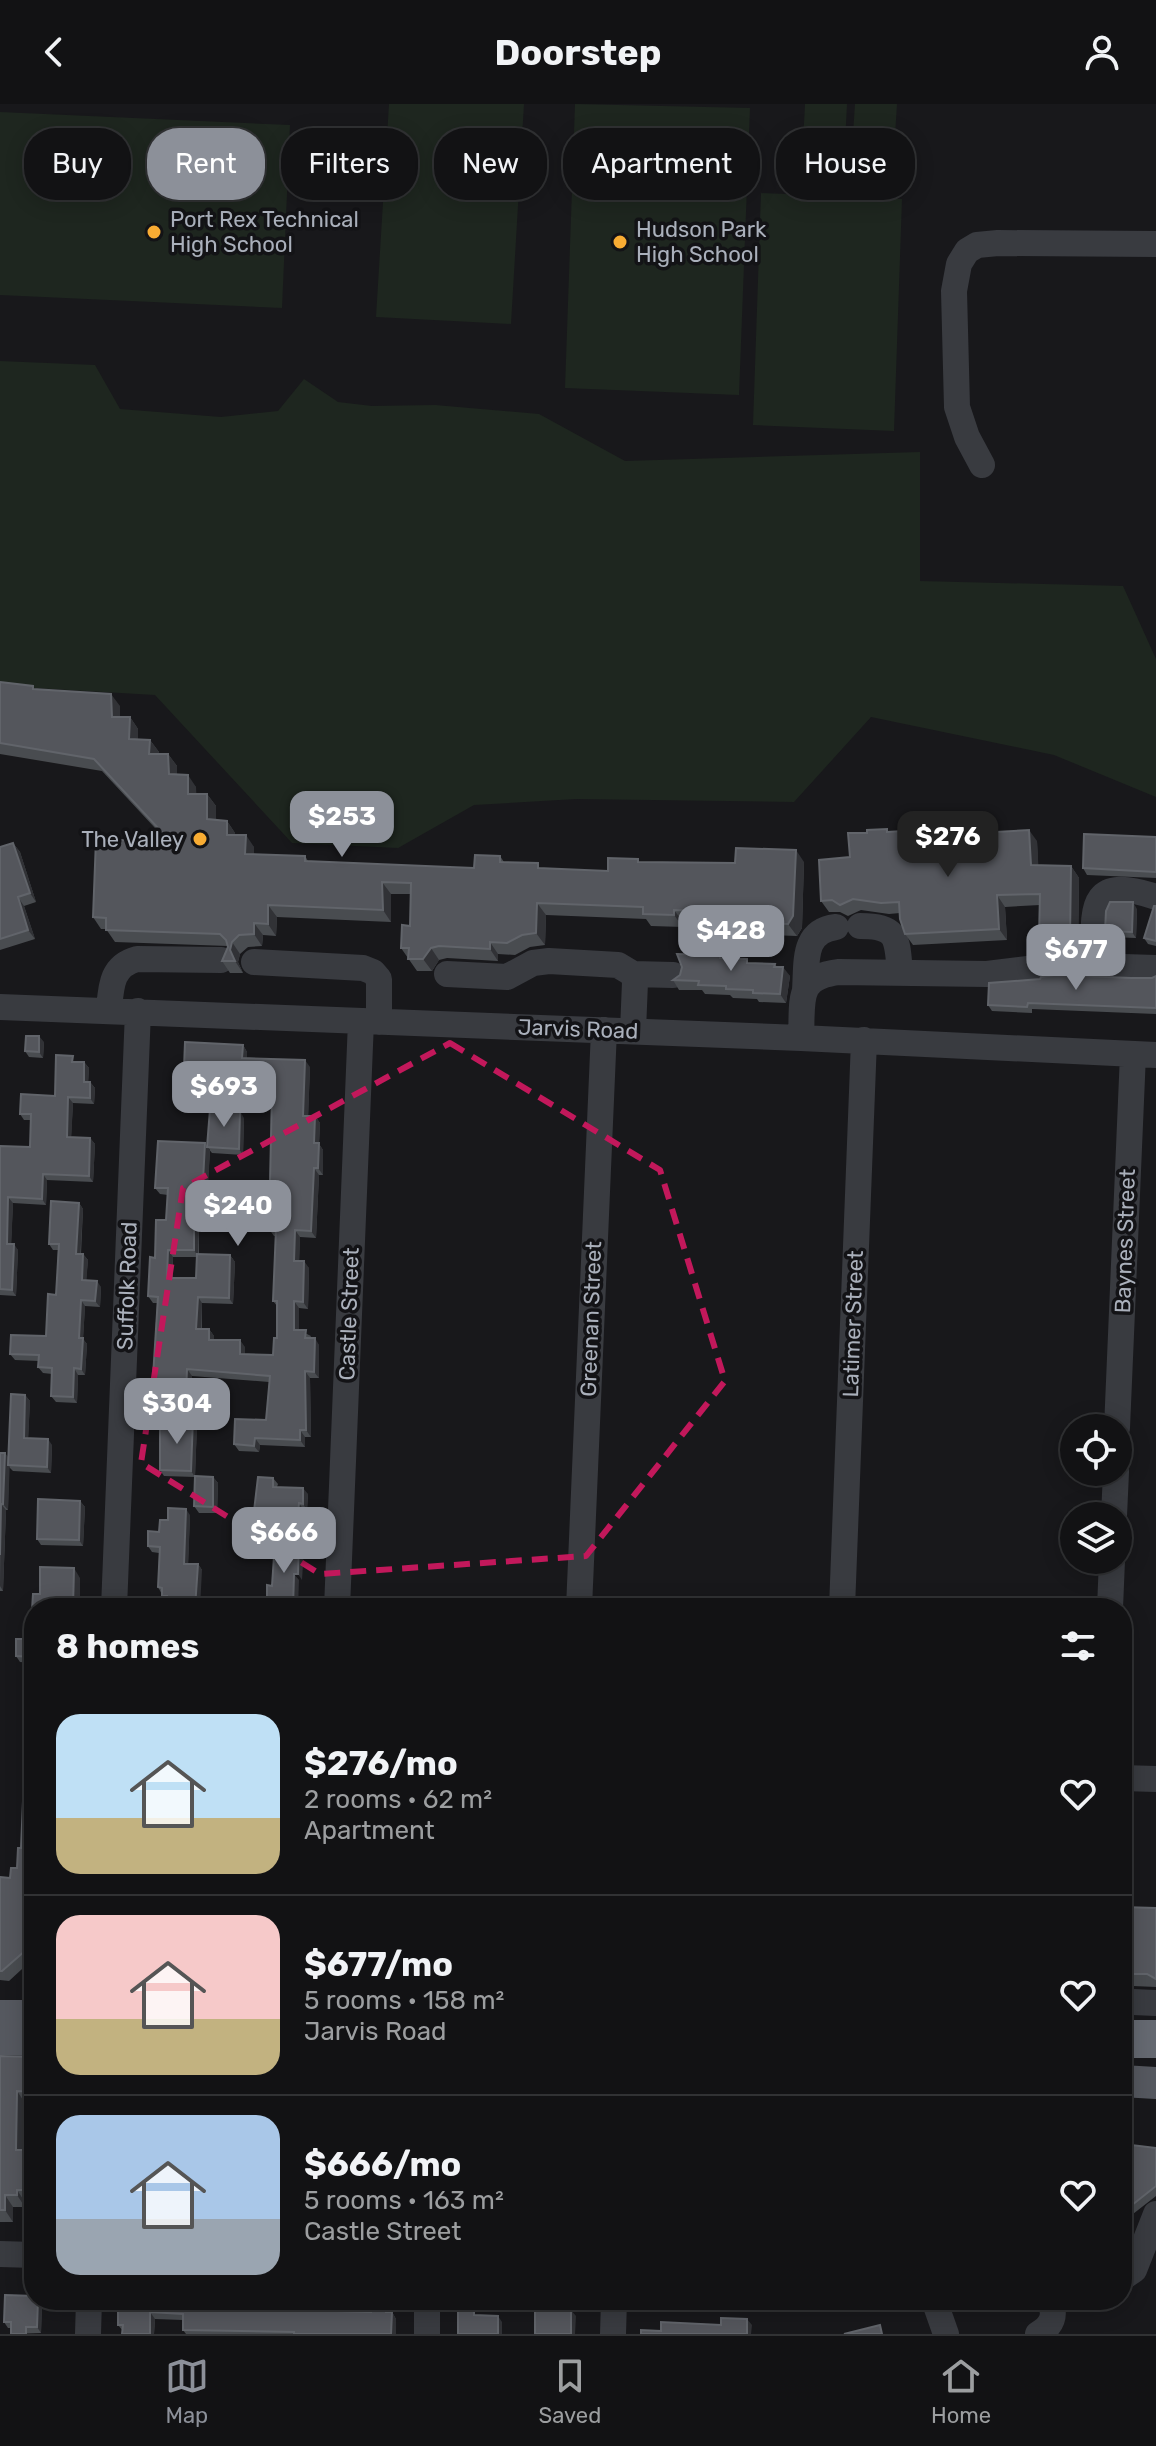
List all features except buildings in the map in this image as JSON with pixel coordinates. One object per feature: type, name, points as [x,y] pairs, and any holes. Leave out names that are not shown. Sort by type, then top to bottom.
[{"type":"highway","points":[[1132,2039],[1156,2039]]},
{"type":"main road","points":[[0,2016],[24,2016]]},
{"type":"main road","points":[[0,2039],[24,2040]]},
{"type":"main road","points":[[1132,2055],[1156,2055]]},
{"type":"main road","points":[[1132,2082],[1156,2083]]},
{"type":"street","points":[[982,465],[967,437],[957,407],[954,291],[959,264],[967,251],[977,245],[998,243],[1156,244]]},
{"type":"street","points":[[1094,965],[1094,916],[1096,903],[1102,895],[1114,889],[1156,897]]},
{"type":"street","points":[[801,1038],[808,952],[812,939],[822,929],[848,926],[886,928],[897,943],[900,973]]},
{"type":"street","points":[[109,1010],[112,980],[118,967],[126,962],[137,959],[221,960]]},
{"type":"street","points":[[447,974],[507,977],[533,963],[549,961],[618,965],[633,974],[673,975]]},
{"type":"street","name":"Castle Street","points":[[254,962],[363,968],[379,979],[370,1021],[338,1598]]},
{"type":"street","points":[[805,990],[811,980],[821,974],[987,974],[1043,966],[1094,965],[1156,968]]},
{"type":"street","points":[[633,974],[633,1031]]},
{"type":"street","name":"Jarvis Road","points":[[0,1007],[864,1040],[1144,1054]]},
{"type":"street","name":"Suffolk Road","points":[[114,1598],[138,1011]]},
{"type":"street","name":"Greenan Street","points":[[579,1598],[604,1030]]},
{"type":"street","name":"Latimer Street","points":[[842,1598],[864,1040]]},
{"type":"street","name":"Baynes Street","points":[[1118,1414],[1144,1054]]},
{"type":"street","points":[[1110,1598],[1111,1574]]},
{"type":"street","points":[[1132,1778],[1156,1779]]},
{"type":"street","points":[[1132,2271],[1156,2214]]},
{"type":"street","points":[[0,2254],[24,2255]]},
{"type":"street","points":[[88,2334],[89,2310]]},
{"type":"street","points":[[427,2310],[427,2334]]},
{"type":"street","points":[[613,2334],[614,2310]]},
{"type":"street","points":[[938,2310],[946,2334]]},
{"type":"street","points":[[1038,2334],[1054,2317],[1052,2310]]},
{"type":"highlighted area","points":[[450,1043],[660,1170],[725,1381],[586,1556],[320,1574],[141,1463],[183,1188]]},
{"type":"shaded area","points":[[389,104],[524,104],[523,128],[434,128],[434,200],[518,200],[511,324],[376,317],[383,200],[418,200],[418,128],[388,128]]},
{"type":"shaded area","points":[[575,104],[750,108],[749,128],[574,128]]},
{"type":"shaded area","points":[[805,104],[847,104],[846,128],[804,128]]},
{"type":"shaded area","points":[[855,104],[897,104],[895,128],[853,128]]},
{"type":"shaded area","points":[[0,112],[290,125],[290,128],[281,128],[281,200],[287,200],[282,308],[0,295]]},
{"type":"shaded area","points":[[761,193],[776,194],[776,200],[902,200],[894,431],[753,425]]},
{"type":"shaded area","points":[[572,200],[746,200],[739,395],[565,388]]},
{"type":"shaded area","points":[[0,361],[95,365],[120,409],[221,417],[278,411],[304,379],[338,402],[372,406],[435,405],[539,414],[625,461],[920,452],[920,581],[1123,586],[1156,659],[1156,797],[1054,755],[871,717],[794,802],[576,799],[474,805],[398,848],[292,843],[155,695],[0,686]]},
{"type":"place","name":"Port Rex Technical High School","points":[[154,232]]},
{"type":"place","name":"Hudson Park High School","points":[[620,242]]},
{"type":"place","name":"The Valley","points":[[200,839]]}]
